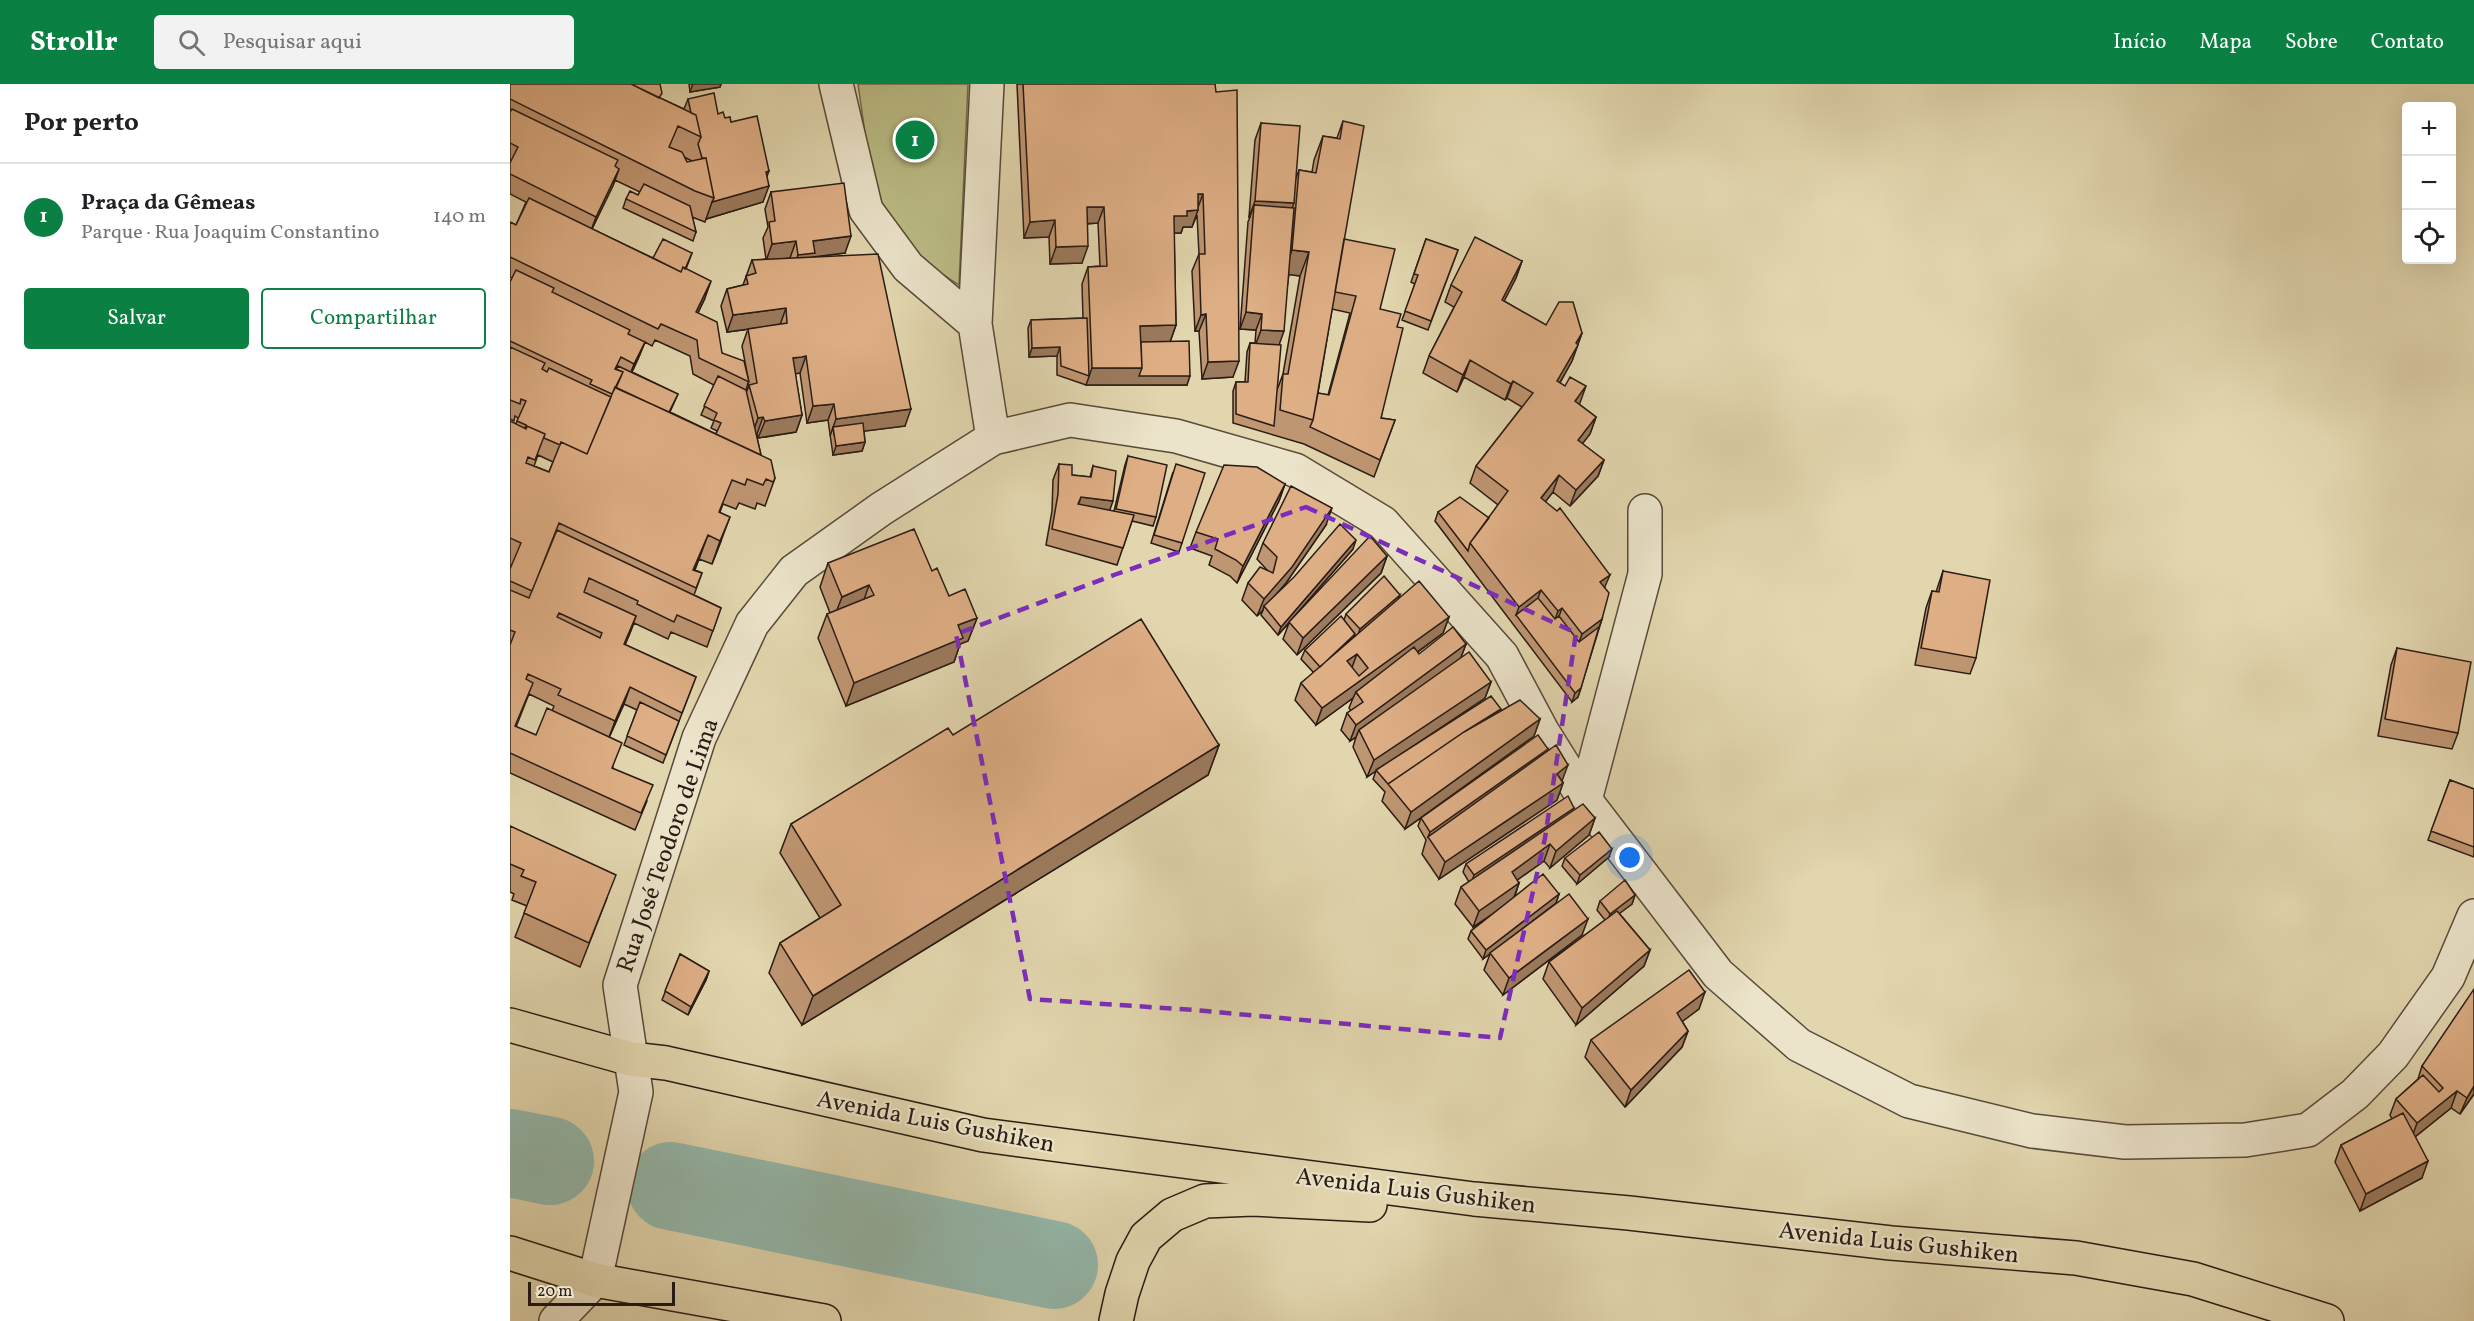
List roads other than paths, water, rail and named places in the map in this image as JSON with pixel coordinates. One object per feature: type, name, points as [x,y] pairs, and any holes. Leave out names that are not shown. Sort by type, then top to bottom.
[{"type":"main road","name":"Avenida Luis Gushiken","points":[[510,1025],[632,1059],[666,1063],[983,1135],[1474,1199],[1629,1213],[1891,1243],[2076,1258],[2193,1279],[2327,1321]]},
{"type":"main road","points":[[1116,1321],[1133,1261],[1146,1237],[1172,1215],[1205,1201],[1253,1199],[1415,1208],[1474,1199]]},
{"type":"main road","points":[[510,1253],[594,1280],[824,1321]]},
{"type":"street","points":[[836,84],[866,210],[908,267],[975,324]]},
{"type":"street","points":[[987,84],[975,324],[993,438]]},
{"type":"street","name":"Rua José Teodoro de Lima","points":[[594,1280],[636,1092],[620,985],[699,738],[753,624],[794,571],[881,509],[993,438],[1070,420],[1176,436],[1295,470],[1383,523],[1502,656],[1542,731],[1585,800],[1718,974],[1799,1045],[1909,1101],[2032,1131],[2125,1142],[2245,1140],[2308,1130],[2355,1094],[2393,1055],[2448,977],[2474,916]]},
{"type":"street","points":[[1585,800],[1644,574],[1645,511]]},
{"type":"street","points":[[556,1321],[594,1280]]},
{"type":"waterway","points":[[510,1153],[550,1161]]},
{"type":"waterway","points":[[671,1186],[1054,1265]]},
{"type":"place","name":"Praça da Gêmeas","points":[[915,140]]}]
